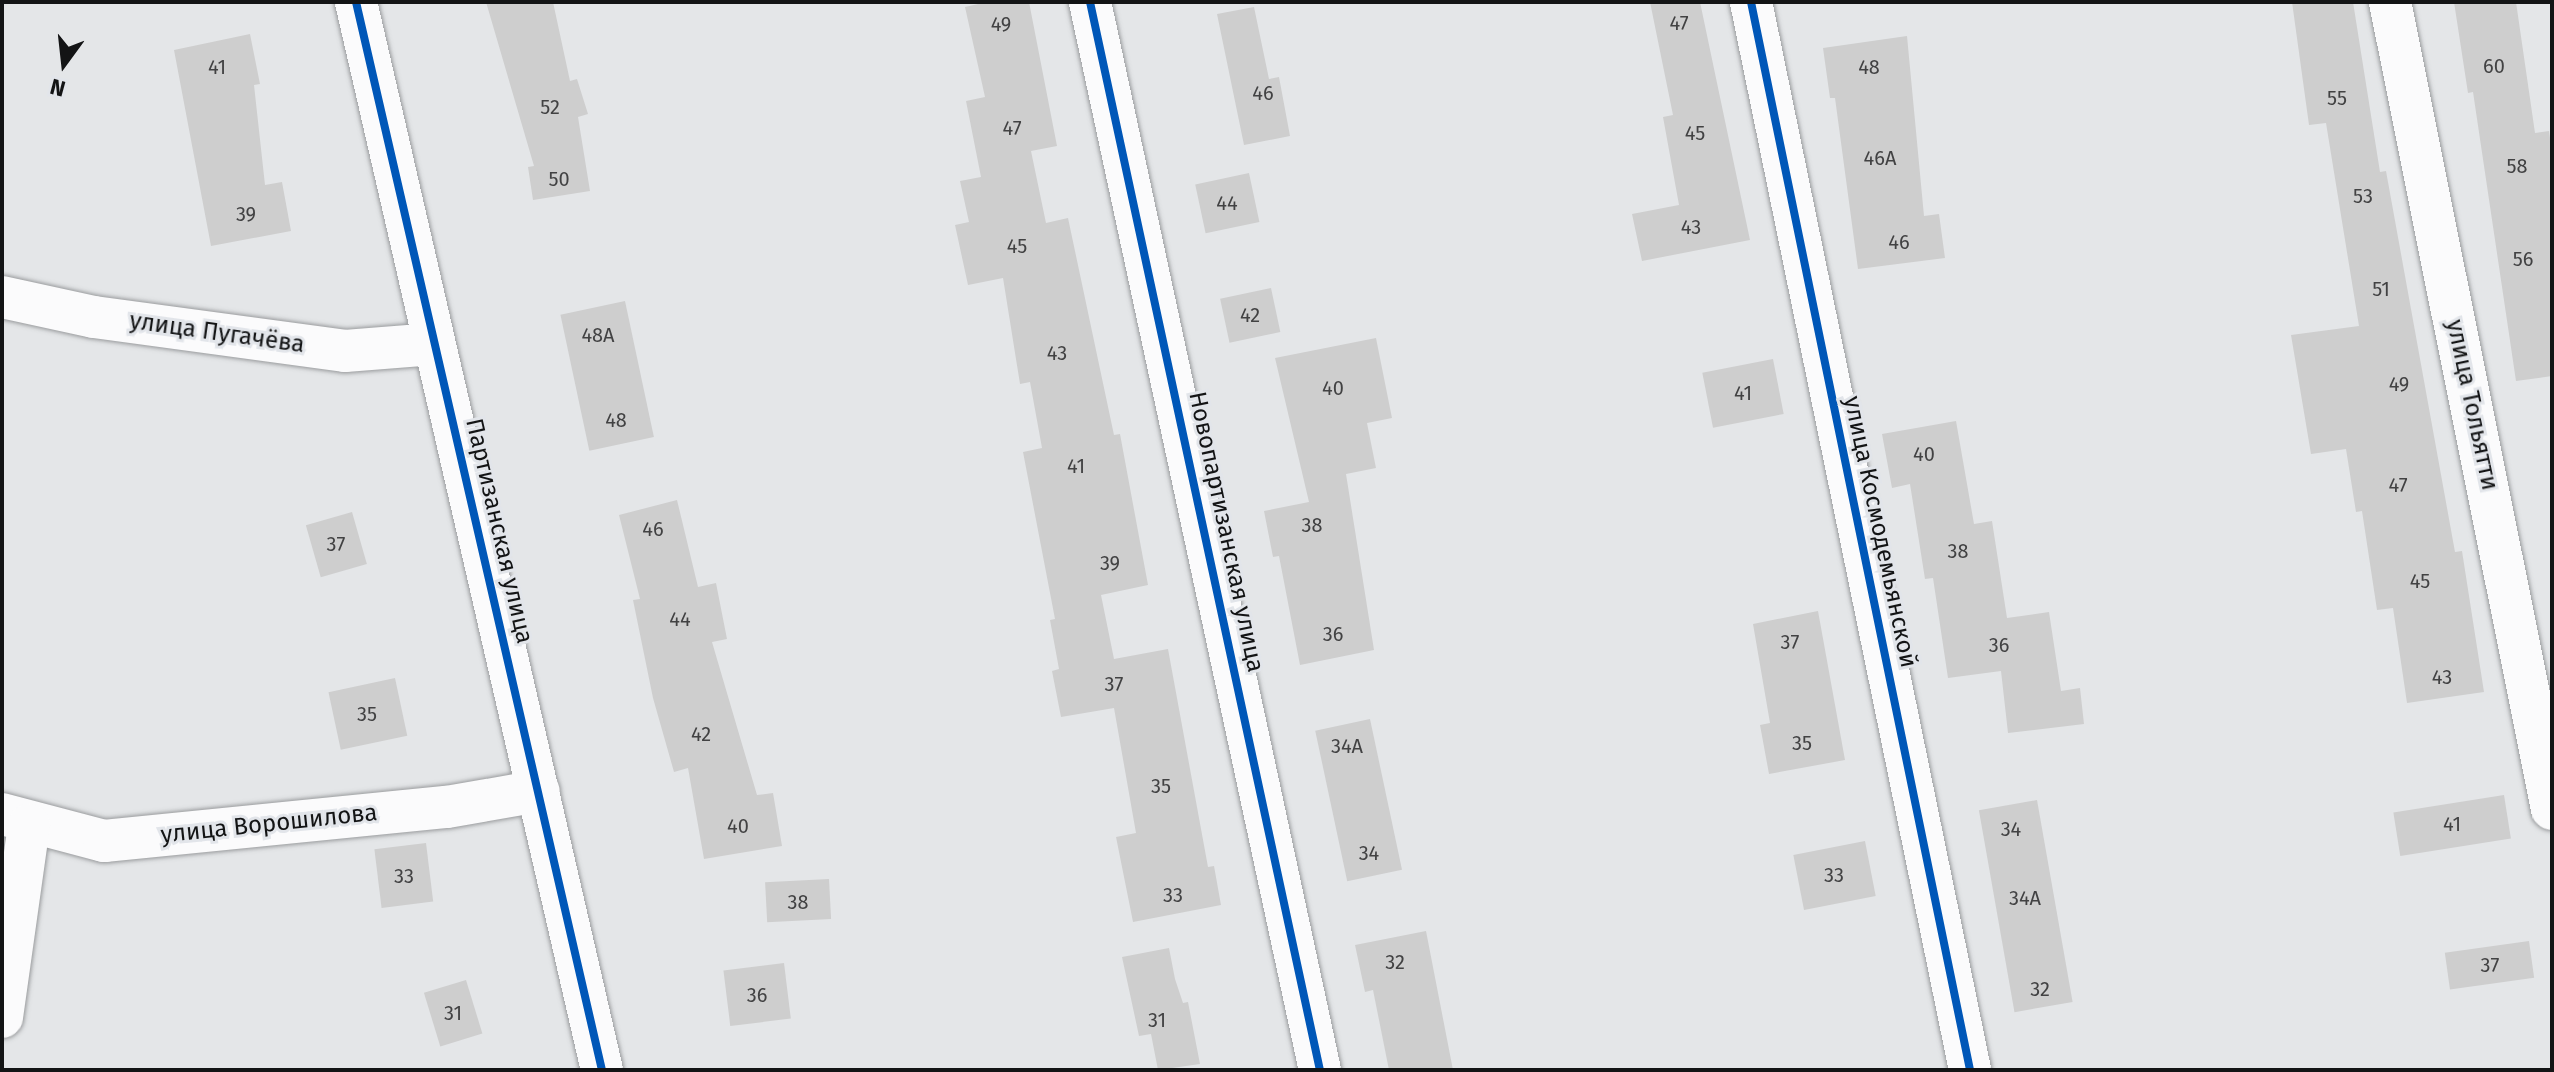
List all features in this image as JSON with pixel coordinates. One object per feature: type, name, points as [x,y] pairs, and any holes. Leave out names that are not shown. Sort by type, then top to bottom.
[{"type":"street","name":"Партизанская улица","points":[[356,2],[602,1070]]},
{"type":"street","name":"Новопартизанская улица","points":[[1090,2],[1320,1070]]},
{"type":"street","name":"улица Космодемьянской","points":[[1751,2],[1970,1070]]},
{"type":"street","name":"улица Тольятти","points":[[2390,2],[2552,809]]},
{"type":"street","name":"улица Пугачёва","points":[[2,297],[94,317],[345,351],[434,344]]},
{"type":"street","name":"улица Ворошилова","points":[[16,820],[104,841],[447,807],[539,791]]},
{"type":"street","points":[[2,1017],[16,820]]},
{"type":"building","points":[[486,2],[553,2],[570,81],[577,79],[588,114],[578,117],[590,191],[533,200],[528,167],[534,166]]},
{"type":"building","points":[[987,2],[1029,2],[1057,146],[1031,151],[1046,223],[1068,218],[1114,435],[1120,434],[1148,585],[1101,595],[1114,659],[1168,649],[1208,867],[1214,866],[1221,905],[1133,922],[1116,837],[1136,833],[1114,708],[1061,717],[1052,671],[1059,669],[1050,620],[1055,619],[1023,452],[1042,448],[1030,382],[1020,384],[1003,278],[968,285],[955,225],[969,222],[960,181],[981,177],[966,101],[985,97],[965,7]]},
{"type":"building","points":[[1650,2],[1700,2],[1750,240],[1642,261],[1632,214],[1679,205],[1663,117],[1673,115]]},
{"type":"building","points":[[2292,2],[2353,2],[2380,172],[2386,171],[2455,552],[2462,551],[2484,692],[2407,703],[2393,608],[2377,610],[2362,511],[2356,512],[2346,449],[2311,454],[2291,335],[2359,326],[2326,123],[2309,125]]},
{"type":"building","points":[[2454,2],[2516,2],[2535,133],[2549,131],[2552,152],[2552,376],[2516,381],[2473,92],[2468,93]]},
{"type":"building","points":[[1254,7],[1269,79],[1279,77],[1290,136],[1244,145],[1217,14]]},
{"type":"building","points":[[250,34],[260,84],[254,85],[265,185],[282,182],[291,231],[211,246],[174,50]]},
{"type":"building","points":[[1907,36],[1924,216],[1939,214],[1945,258],[1858,269],[1835,98],[1830,98],[1823,48]]},
{"type":"building","points":[[1249,173],[1259,222],[1206,233],[1195,184]]},
{"type":"building","points":[[1271,288],[1280,332],[1229,343],[1220,299]]},
{"type":"building","points":[[625,301],[654,437],[589,451],[560,315]]},
{"type":"building","points":[[1376,338],[1392,418],[1367,423],[1376,468],[1346,474],[1374,650],[1300,665],[1279,556],[1273,557],[1264,511],[1309,502],[1275,358]]},
{"type":"building","points":[[1773,359],[1784,414],[1713,428],[1702,373]]},
{"type":"building","points":[[1956,421],[1974,524],[1992,521],[2007,618],[2049,612],[2061,691],[2080,688],[2084,724],[2008,733],[2001,671],[1948,678],[1933,578],[1925,579],[1910,484],[1892,488],[1882,434]]},
{"type":"building","points":[[677,500],[698,587],[716,583],[727,639],[712,642],[757,795],[773,793],[782,846],[704,859],[688,768],[674,772],[653,698],[633,600],[640,599],[619,515]]},
{"type":"building","points":[[352,512],[367,564],[321,577],[306,525]]},
{"type":"building","points":[[1818,611],[1845,760],[1769,774],[1760,725],[1770,723],[1753,624]]},
{"type":"building","points":[[395,678],[407,736],[341,750],[328,692]]},
{"type":"building","points":[[1370,719],[1402,870],[1347,881],[1315,731]]},
{"type":"building","points":[[2504,795],[2511,838],[2400,856],[2393,813]]},
{"type":"building","points":[[2037,800],[2073,1002],[2014,1012],[1979,810]]},
{"type":"building","points":[[1865,841],[1876,896],[1804,910],[1793,855]]},
{"type":"building","points":[[426,843],[433,902],[382,908],[374,849]]},
{"type":"building","points":[[829,879],[831,919],[767,922],[765,882]]},
{"type":"building","points":[[1426,931],[1453,1070],[1389,1070],[1373,990],[1365,992],[1355,945]]},
{"type":"building","points":[[2529,941],[2534,978],[2450,989],[2445,953]]},
{"type":"building","points":[[1169,948],[1183,1003],[1188,1002],[1200,1064],[1158,1070],[1151,1034],[1139,1036],[1122,957]]},
{"type":"building","points":[[784,963],[791,1019],[730,1026],[723,970]]},
{"type":"building","points":[[466,980],[482,1034],[440,1046],[424,993]]},
{"type":"cycle path","points":[[356,2],[602,1070]]},
{"type":"cycle path","points":[[1090,2],[1320,1070]]},
{"type":"cycle path","points":[[1751,2],[1970,1070]]}]
